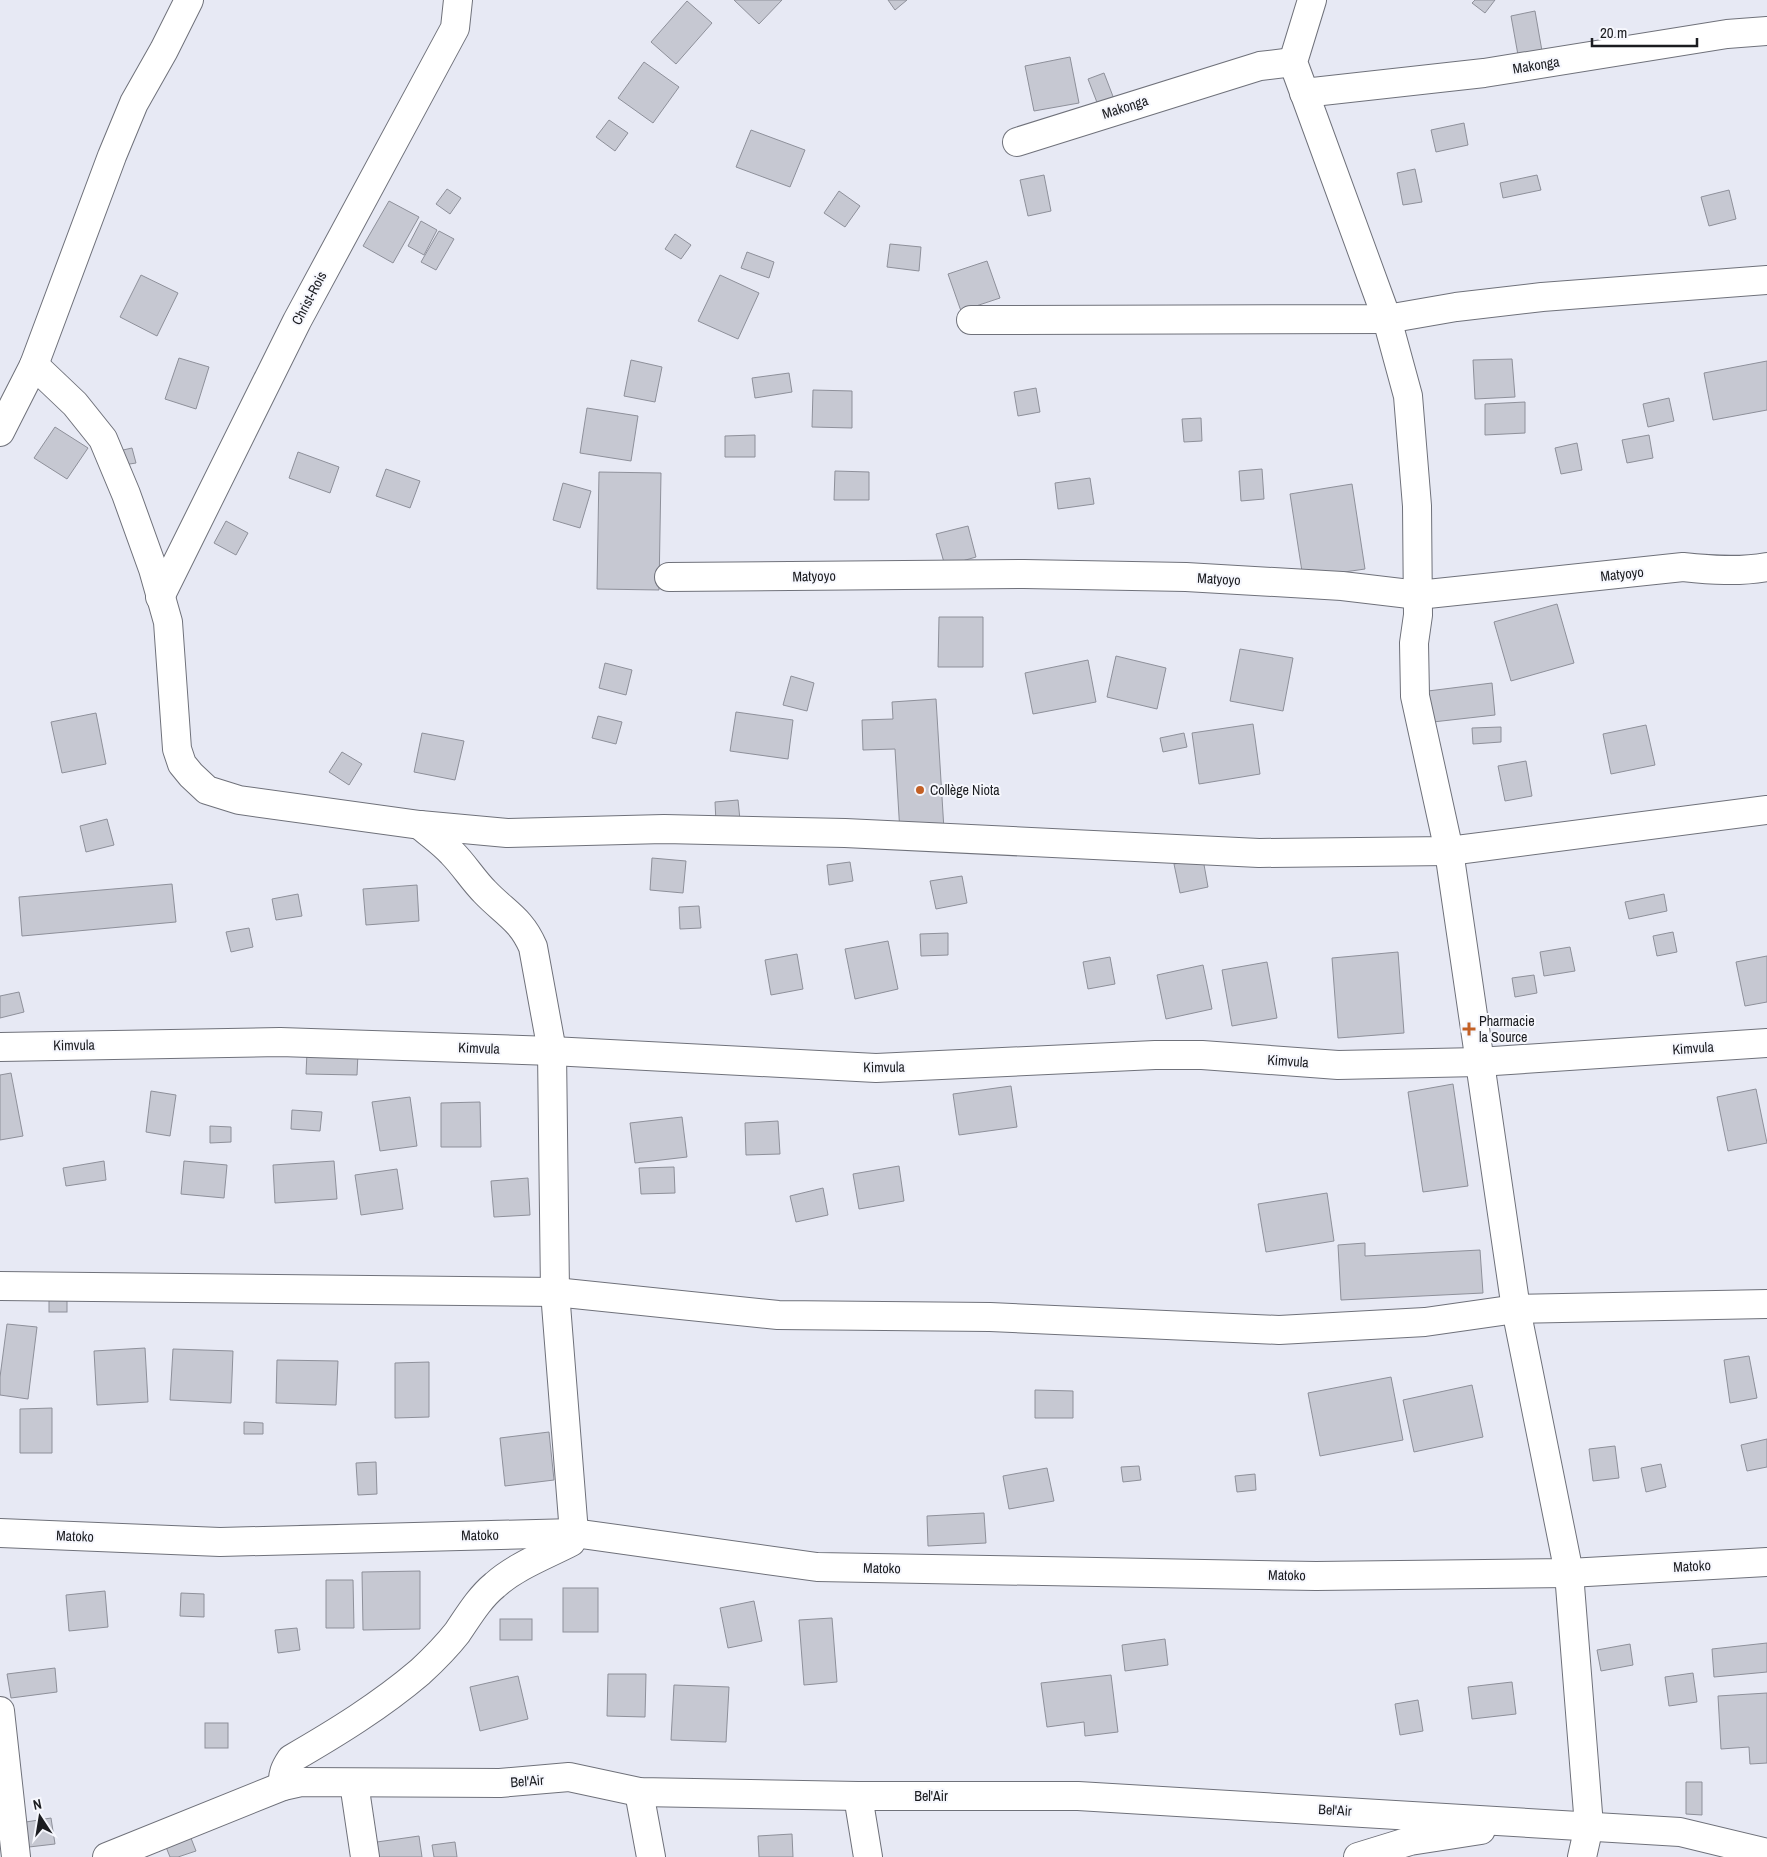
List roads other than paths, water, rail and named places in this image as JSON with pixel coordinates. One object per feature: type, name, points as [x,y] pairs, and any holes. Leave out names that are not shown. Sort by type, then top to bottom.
[{"type":"street","points":[[0,432],[34,365],[109,164],[134,103],[189,0]]},
{"type":"street","name":"Christ-Rois","points":[[160,597],[296,321],[455,28],[458,0]]},
{"type":"street","points":[[1312,0],[1293,62],[1386,319],[1408,396],[1417,506],[1418,614],[1414,643],[1414,696],[1449,851],[1516,1309],[1569,1573],[1589,1826],[1582,1857]]},
{"type":"street","name":"Makonga","points":[[1304,93],[1484,73],[1727,34],[1767,31]]},
{"type":"street","name":"Makonga","points":[[1017,142],[1260,66],[1293,62]]},
{"type":"street","points":[[971,320],[1386,319],[1456,307],[1542,297],[1767,280]]},
{"type":"street","points":[[34,365],[75,404],[103,439],[154,569],[168,622],[177,750],[182,764],[207,790],[239,800],[420,825],[508,833],[664,829],[845,833],[1259,853],[1449,851],[1767,810]]},
{"type":"street","name":"Matyoyo","points":[[668,577],[1024,574],[1167,576],[1342,586],[1418,595],[1683,567],[1738,571],[1767,567]]},
{"type":"street","points":[[283,1786],[282,1777],[284,1769],[291,1759],[357,1720],[395,1692],[437,1656],[474,1608],[495,1585],[528,1564],[571,1542],[574,1533],[555,1292],[552,1051],[534,947],[528,933],[518,921],[492,900],[452,853],[420,825]]},
{"type":"street","name":"Kimvula","points":[[0,1047],[280,1042],[552,1051],[876,1068],[1193,1055],[1338,1065],[1479,1062],[1767,1043]]},
{"type":"street","points":[[0,1286],[555,1292],[778,1315],[990,1317],[1279,1330],[1425,1322],[1516,1309],[1767,1304]]},
{"type":"street","name":"Matoko","points":[[0,1533],[220,1542],[574,1533],[817,1567],[1316,1576],[1569,1573],[1767,1562]]},
{"type":"street","points":[[0,1711],[16,1857]]},
{"type":"street","name":"Bel'Air","points":[[107,1857],[283,1786],[302,1782],[500,1783],[569,1777],[640,1792],[858,1796],[1078,1796],[1532,1822],[1680,1832],[1767,1852]]},
{"type":"street","points":[[354,1783],[366,1857]]},
{"type":"street","points":[[640,1792],[651,1857]]},
{"type":"street","points":[[858,1796],[868,1857]]},
{"type":"street","points":[[1358,1857],[1410,1841],[1532,1822]]},
{"type":"place","name":"Collège Niota","points":[[920,790]]},
{"type":"place","name":"Pharmacie la Source","points":[[1469,1029]]}]
